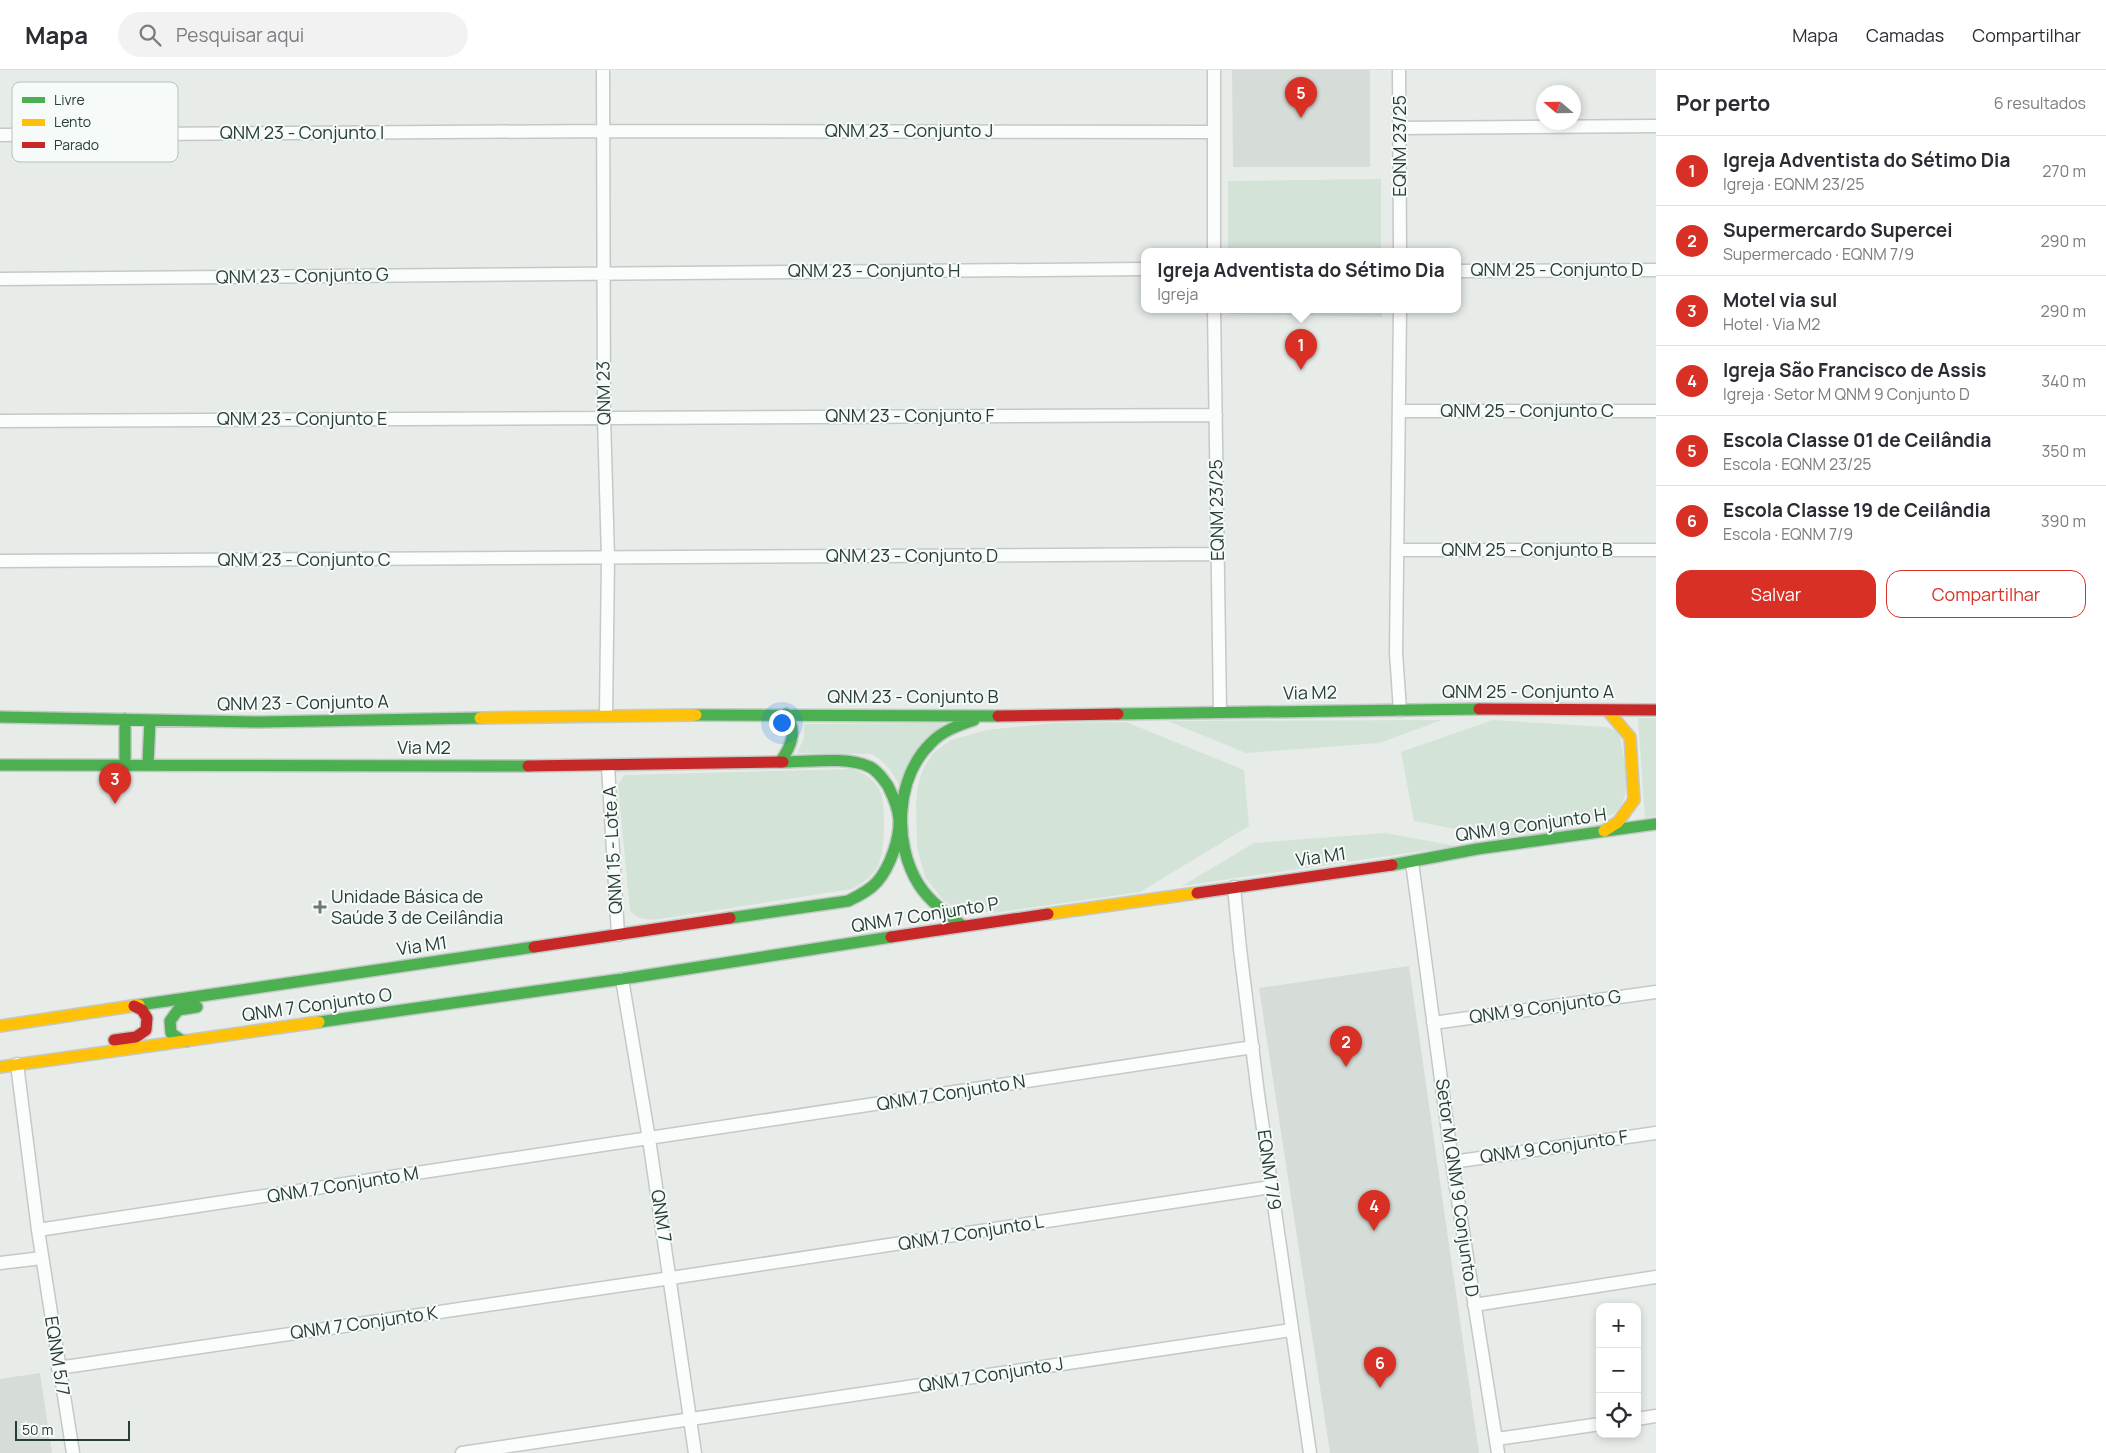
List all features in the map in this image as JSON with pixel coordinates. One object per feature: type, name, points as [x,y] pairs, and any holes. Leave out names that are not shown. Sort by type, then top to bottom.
[{"type":"main road","name":"QNM 25 - Conjunto A","points":[[1400,710],[1656,710]]},
{"type":"main road","name":"Via M2","points":[[1220,712],[1400,710]]},
{"type":"main road","points":[[1603,832],[1618,822],[1634,800],[1630,737],[1607,710]]},
{"type":"main road","name":"QNM 23 - Conjunto B","points":[[606,715],[987,716],[1220,712]]},
{"type":"main road","points":[[780,762],[790,748],[793,736],[794,725],[786,714]]},
{"type":"main road","name":"QNM 23 - Conjunto A","points":[[0,717],[260,722],[606,715]]},
{"type":"main road","points":[[900,823],[907,785],[925,748],[938,736],[954,727],[987,716]]},
{"type":"main road","points":[[125,719],[125,763]]},
{"type":"main road","points":[[148,763],[150,720]]},
{"type":"main road","name":"Via M2","points":[[0,765],[148,763],[257,766],[608,766],[849,761],[863,764],[876,771],[886,782],[900,823],[910,868],[918,884],[934,904],[963,926]]},
{"type":"main road","name":"Via M1","points":[[0,1026],[848,901],[865,893],[878,881],[891,854],[900,823]]},
{"type":"main road","name":"QNM 9 Conjunto H","points":[[1412,862],[1478,849],[1656,824]]},
{"type":"main road","name":"Via M1","points":[[1234,886],[1412,862]]},
{"type":"main road","name":"QNM 7 Conjunto P","points":[[622,979],[1234,886]]},
{"type":"main road","points":[[187,1041],[175,1038],[169,1027],[172,1017],[178,1010],[298,993],[349,975]]},
{"type":"main road","name":"QNM 7 Conjunto O","points":[[16,1064],[622,979]]},
{"type":"main road","points":[[0,1061],[22,1054],[137,1036],[145,1031],[148,1021],[144,1011],[134,1006]]},
{"type":"main road","points":[[0,1067],[16,1064]]},
{"type":"street","name":"QNM 23","points":[[603,70],[604,417],[608,558],[606,715]]},
{"type":"street","points":[[1214,70],[1214,248]]},
{"type":"street","name":"EQNM 23/25","points":[[1399,70],[1400,248]]},
{"type":"street","points":[[1400,128],[1656,126]]},
{"type":"street","name":"QNM 23 - Conjunto J","points":[[604,131],[1214,132]]},
{"type":"street","name":"QNM 23 - Conjunto I","points":[[178,135],[604,131]]},
{"type":"street","name":"QNM 23 - Conjunto H","points":[[603,272],[1141,269]]},
{"type":"street","name":"QNM 25 - Conjunto D","points":[[1461,271],[1656,270]]},
{"type":"street","name":"QNM 23 - Conjunto G","points":[[0,279],[603,272]]},
{"type":"street","name":"EQNM 23/25","points":[[1214,313],[1220,712]]},
{"type":"street","points":[[1400,313],[1396,653],[1400,710]]},
{"type":"street","name":"QNM 25 - Conjunto C","points":[[1399,411],[1656,411]]},
{"type":"street","name":"QNM 23 - Conjunto F","points":[[604,417],[1216,415]]},
{"type":"street","name":"QNM 23 - Conjunto E","points":[[0,421],[604,417]]},
{"type":"street","name":"QNM 25 - Conjunto B","points":[[1398,550],[1656,550]]},
{"type":"street","name":"QNM 23 - Conjunto D","points":[[608,558],[1217,554]]},
{"type":"street","name":"QNM 23 - Conjunto C","points":[[0,561],[608,558]]},
{"type":"street","name":"QNM 15 - Lote A","points":[[608,766],[618,935]]},
{"type":"street","name":"Setor M QNM 9 Conjunto D","points":[[1412,862],[1452,1162],[1498,1453]]},
{"type":"street","name":"EQNM 7/9","points":[[1234,886],[1240,949],[1271,1187],[1310,1453]]},
{"type":"street","name":"QNM 7","points":[[622,979],[649,1139],[695,1453]]},
{"type":"street","name":"QNM 9 Conjunto G","points":[[1433,1023],[1656,992]]},
{"type":"street","name":"QNM 7 Conjunto N","points":[[649,1139],[1253,1047]]},
{"type":"street","name":"EQNM 5/7","points":[[16,1064],[42,1258],[72,1453]]},
{"type":"street","name":"QNM 9 Conjunto F","points":[[1452,1162],[1656,1133]]},
{"type":"street","name":"QNM 7 Conjunto M","points":[[38,1230],[649,1139]]},
{"type":"street","name":"QNM 7 Conjunto L","points":[[670,1278],[1271,1187]]},
{"type":"street","points":[[0,1263],[42,1258]]},
{"type":"street","points":[[1474,1305],[1656,1277]]},
{"type":"street","name":"QNM 7 Conjunto K","points":[[58,1368],[670,1278]]},
{"type":"street","name":"QNM 7 Conjunto J","points":[[462,1453],[1291,1330]]},
{"type":"street","points":[[1641,1418],[1656,1416]]},
{"type":"street","points":[[1497,1439],[1596,1425]]},
{"type":"shaded area","points":[[1232,70],[1370,70],[1370,167],[1233,167]]},
{"type":"shaded area","points":[[1409,966],[1479,1453],[1330,1453],[1259,988]]},
{"type":"shaded area","points":[[40,1373],[52,1453],[0,1453],[0,1379]]},
{"type":"green space","points":[[1381,179],[1381,248],[1228,248],[1228,181]]},
{"type":"green space","points":[[1382,313],[1382,317],[1228,314]]},
{"type":"green space","points":[[1638,718],[1656,718],[1656,816],[1645,818]]},
{"type":"green space","points":[[1442,720],[1379,743],[1246,753],[1168,721]]},
{"type":"green space","points":[[1493,720],[1606,727],[1615,730],[1620,737],[1626,768],[1626,790],[1624,800],[1619,809],[1611,815],[1503,838],[1414,821],[1401,752]]},
{"type":"green space","points":[[1126,722],[1244,770],[1249,826],[1140,892],[994,913],[953,906],[943,900],[925,877],[917,847],[916,802],[918,785],[923,769],[933,753],[951,740],[986,730],[1054,723]]},
{"type":"green space","points":[[944,723],[900,786],[884,764],[871,754],[797,753],[804,738],[804,724]]},
{"type":"green space","points":[[852,769],[868,776],[877,785],[882,795],[884,839],[878,866],[873,873],[852,889],[660,919],[644,919],[630,911],[618,785],[624,775]]},
{"type":"green space","points":[[1385,833],[1456,846],[1182,886],[1254,843]]},
{"type":"traffic: fast","points":[[1118,714],[1479,709]]},
{"type":"traffic: fast","points":[[780,762],[792,739],[792,727],[786,714]]},
{"type":"traffic: fast","points":[[696,715],[998,716]]},
{"type":"traffic: fast","points":[[0,717],[260,722],[480,718]]},
{"type":"traffic: fast","points":[[125,719],[125,763]]},
{"type":"traffic: fast","points":[[148,763],[150,720]]},
{"type":"traffic: fast","points":[[963,926],[934,902],[919,885],[905,850],[902,812],[910,774],[919,757],[940,735],[974,720]]},
{"type":"traffic: fast","points":[[730,918],[848,901],[867,891],[877,882],[886,869],[893,852],[899,827],[898,810],[888,786],[880,775],[870,767],[850,762],[827,760],[783,762]]},
{"type":"traffic: fast","points":[[0,765],[528,766]]},
{"type":"traffic: fast","points":[[1392,865],[1477,849],[1656,824]]},
{"type":"traffic: fast","points":[[319,1022],[622,979],[891,937]]},
{"type":"traffic: fast","points":[[139,1005],[534,947]]},
{"type":"traffic: fast","points":[[187,1041],[181,1040],[171,1033],[170,1021],[178,1010],[197,1007]]},
{"type":"traffic: slow","points":[[1604,831],[1618,822],[1634,800],[1630,737],[1607,710]]},
{"type":"traffic: slow","points":[[480,718],[696,715]]},
{"type":"traffic: slow","points":[[1048,914],[1197,893]]},
{"type":"traffic: slow","points":[[0,1026],[139,1005]]},
{"type":"traffic: slow","points":[[0,1067],[319,1022]]},
{"type":"traffic: jam","points":[[1479,709],[1656,710]]},
{"type":"traffic: jam","points":[[998,716],[1118,714]]},
{"type":"traffic: jam","points":[[528,766],[783,762]]},
{"type":"traffic: jam","points":[[1197,893],[1392,865]]},
{"type":"traffic: jam","points":[[891,937],[1048,914]]},
{"type":"traffic: jam","points":[[534,947],[730,918]]},
{"type":"traffic: jam","points":[[114,1040],[136,1037],[146,1030],[147,1018],[142,1010],[134,1006]]},
{"type":"place","name":"Escola Classe 01 de Ceilândia","points":[[1301,118]]},
{"type":"place","name":"Igreja Adventista do Sétimo Dia","points":[[1301,370]]},
{"type":"place","name":"Motel via sul","points":[[115,804]]},
{"type":"place","name":"Unidade Básica de Saúde 3 de Ceilândia","points":[[320,907]]},
{"type":"place","name":"Supermercardo Supercei","points":[[1346,1067]]},
{"type":"place","name":"Igreja São Francisco de Assis","points":[[1374,1231]]},
{"type":"place","name":"Escola Classe 19 de Ceilândia","points":[[1380,1388]]}]
